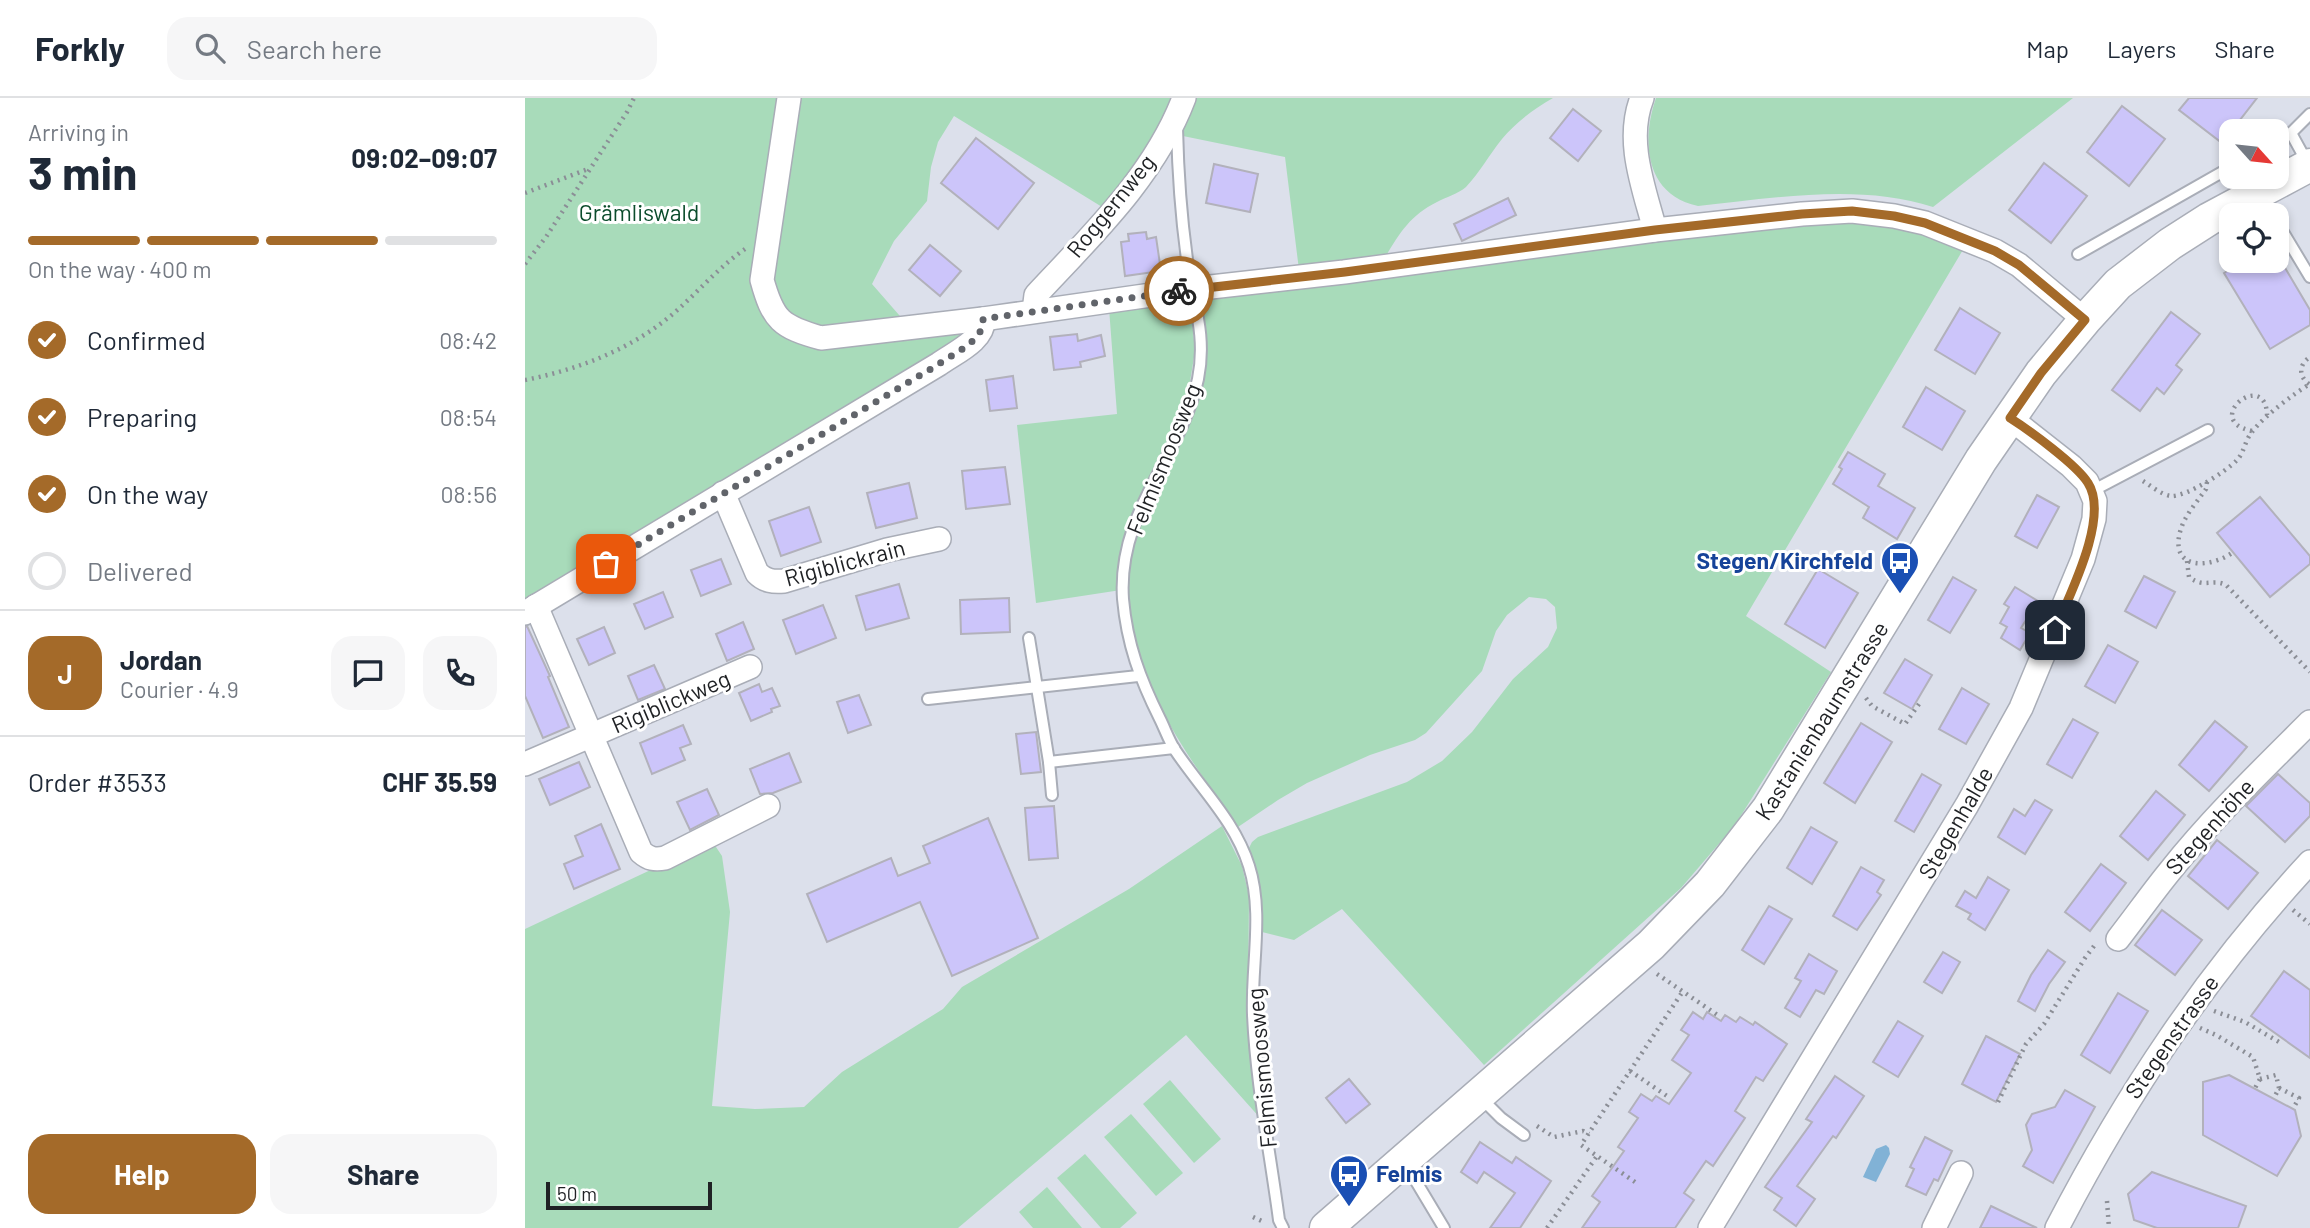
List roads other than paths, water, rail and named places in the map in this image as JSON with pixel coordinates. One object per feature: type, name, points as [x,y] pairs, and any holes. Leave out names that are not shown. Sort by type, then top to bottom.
[{"type":"street","points":[[789,98],[762,280],[768,304],[780,321],[798,332],[821,338],[1655,230],[1852,211],[1925,223],[1995,251],[2019,265],[2085,320]]},
{"type":"street","points":[[1642,98],[1637,110],[1637,156],[1643,191],[1655,230]]},
{"type":"street","name":"Roggernweg","points":[[1034,311],[1036,295],[1107,218],[1139,178],[1180,108]]},
{"type":"street","name":"Kastanienbaumstrasse","points":[[2267,203],[2310,165]]},
{"type":"street","name":"Kastanienbaumstrasse","points":[[1326,1228],[1651,945],[1707,888],[1768,808],[1981,460],[2041,373],[2118,284],[2171,244],[2209,219],[2219,216]]},
{"type":"street","points":[[530,610],[939,364],[978,337],[984,327],[983,319]]},
{"type":"street","points":[[2010,418],[2071,466],[2092,491]]},
{"type":"street","name":"Stegenhalde","points":[[1710,1228],[1908,905],[2021,708],[2083,559],[2094,519],[2095,501],[2092,491]]},
{"type":"street","name":"Rigiblickrain","points":[[723,493],[757,573],[764,580],[773,582],[784,582],[887,550],[939,539]]},
{"type":"street","name":"Rigiblickweg","points":[[530,610],[591,736],[641,852],[648,858],[666,858],[768,806]]},
{"type":"street","name":"Rigiblickweg","points":[[525,764],[750,667]]},
{"type":"street","name":"Stegenhöhe","points":[[2118,939],[2197,839],[2310,723]]},
{"type":"street","name":"Stegenstrasse","points":[[2057,1228],[2117,1117],[2180,1021],[2238,945],[2310,862]]},
{"type":"street","points":[[1934,1228],[1961,1173]]},
{"type":"lane","name":"Felmismoosweg","points":[[1180,108],[1178,170],[1187,261],[1201,327],[1198,378],[1181,429],[1152,481],[1135,519],[1122,581],[1127,629],[1138,676],[1174,748],[1236,834],[1249,867],[1255,899],[1253,1014],[1279,1220],[1283,1228]]},
{"type":"lane","points":[[2310,114],[2291,133],[2310,165]]},
{"type":"lane","points":[[2078,254],[2219,174]]},
{"type":"lane","points":[[2289,242],[2310,277]]},
{"type":"lane","points":[[2092,491],[2208,430]]},
{"type":"lane","points":[[1028,638],[1052,795]]},
{"type":"lane","points":[[928,699],[1138,676]]},
{"type":"lane","points":[[1049,762],[1174,748]]},
{"type":"lane","points":[[1479,1096],[1501,1118],[1524,1135]]},
{"type":"lane","points":[[1404,1160],[1444,1228]]},
{"type":"water","points":[[1886,1145],[1890,1154],[1876,1182],[1863,1177],[1876,1149]]},
{"type":"place","name":"Stegen/Kirchfeld","points":[[1900,595]]},
{"type":"place","name":"Felmis","points":[[1349,1208]]},
{"type":"park label","name":"Grämliswald","points":[[639,213]]}]
